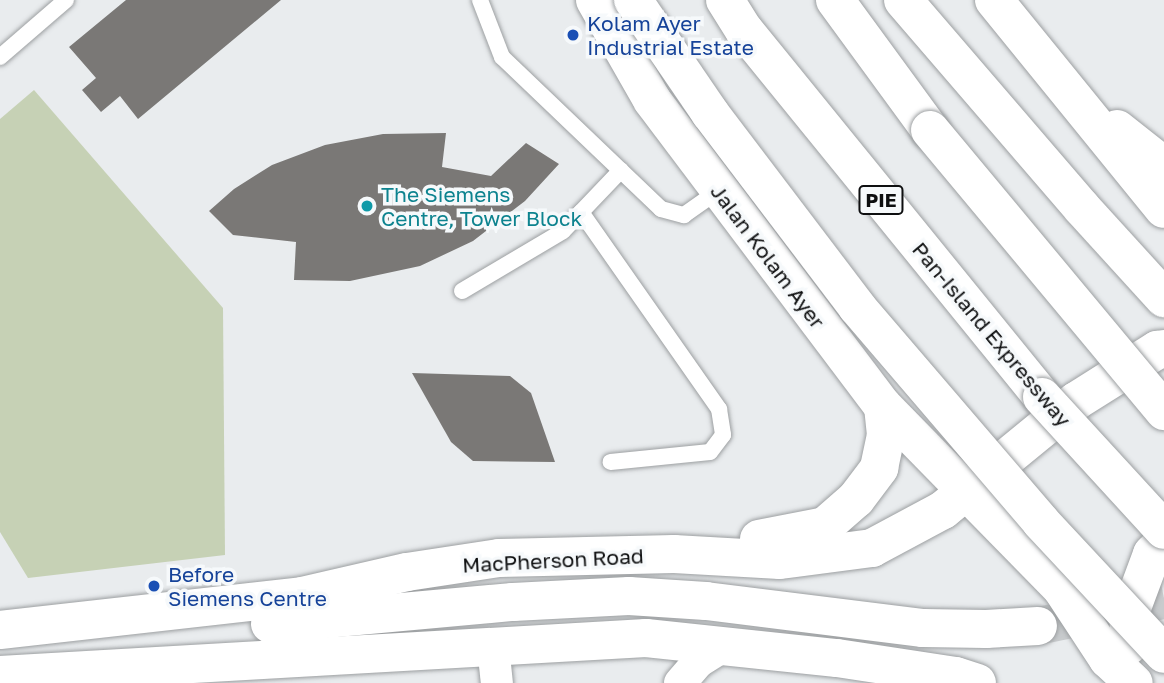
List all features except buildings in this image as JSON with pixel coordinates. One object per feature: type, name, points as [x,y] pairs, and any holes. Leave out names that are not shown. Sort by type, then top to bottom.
[{"type":"main road","name":"Jalan Kolam Ayer","points":[[595,0],[652,100],[883,407],[1062,589],[1108,659],[1132,680]]},
{"type":"main road","points":[[633,0],[710,113],[857,307],[1041,522],[1164,654]]},
{"type":"main road","name":"Pan-Island Expressway","points":[[725,0],[744,30],[1041,397],[1164,530]]},
{"type":"main road","points":[[835,0],[930,130],[1164,411]]},
{"type":"main road","points":[[903,0],[1082,208],[1164,298]]},
{"type":"main road","points":[[993,0],[1164,209]]},
{"type":"main road","points":[[1061,84],[1164,166]]},
{"type":"main road","name":"MacPherson Road","points":[[0,630],[302,596],[407,572],[499,558],[674,554],[780,560],[872,548],[943,510],[1076,401],[1157,350],[1164,349]]},
{"type":"main road","points":[[674,554],[825,526],[856,499],[878,468],[886,435],[883,407]]},
{"type":"main road","points":[[1132,680],[1129,616],[1152,554],[1164,542]]},
{"type":"main road","points":[[0,636],[43,642],[513,602],[629,596],[706,601],[923,628],[1038,626]]},
{"type":"main road","points":[[0,675],[172,674],[495,665],[646,638],[837,658],[956,676],[977,683]]},
{"type":"street","points":[[680,683],[698,662],[725,645]]},
{"type":"lane","points":[[0,57],[66,0]]},
{"type":"lane","points":[[480,0],[502,57],[550,106],[579,128],[661,209],[684,215],[718,191]]},
{"type":"lane","points":[[462,291],[563,231],[621,170]]},
{"type":"lane","points":[[581,212],[719,409],[723,435],[710,452],[610,462]]},
{"type":"green space","points":[[34,90],[223,308],[225,555],[28,578],[0,532],[0,119]]},
{"type":"tunnel","points":[[1038,626],[1164,600]]},
{"type":"place","name":"Kolam Ayer Industrial Estate","points":[[573,35]]},
{"type":"place","name":"The Siemens Centre, Tower Block","points":[[367,206]]},
{"type":"place","name":"Before Siemens Centre","points":[[154,586]]}]
